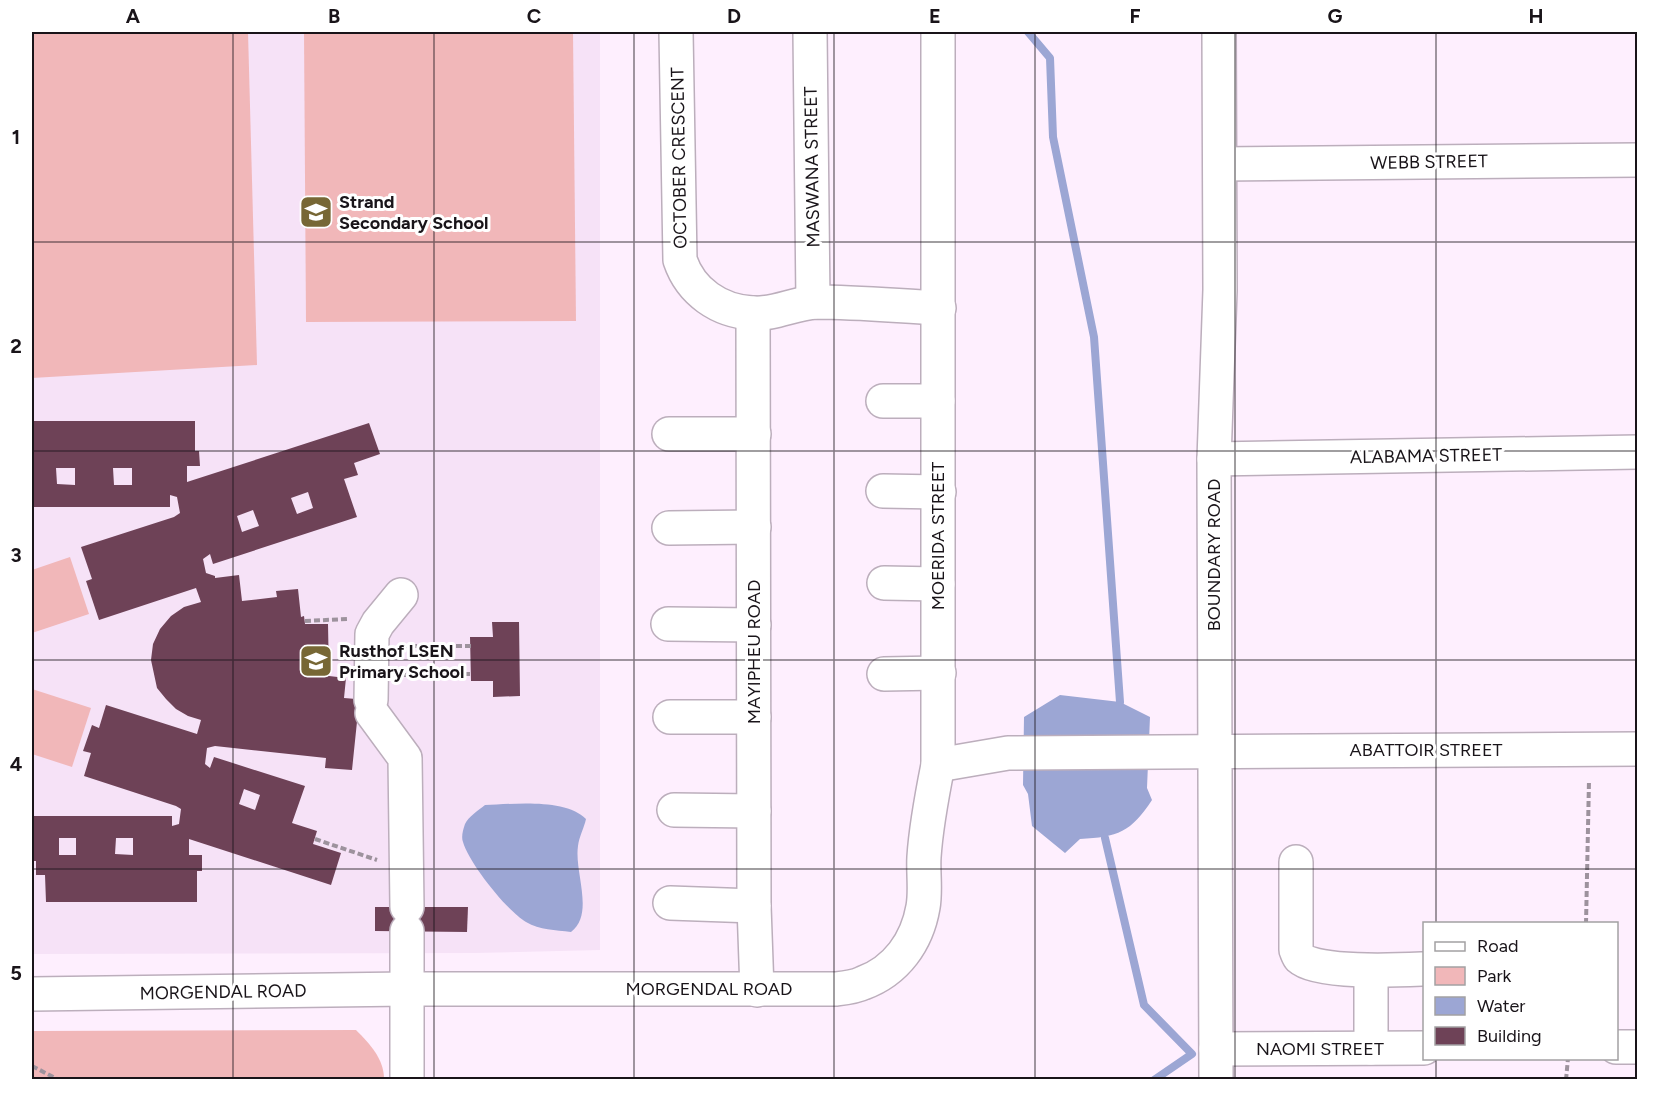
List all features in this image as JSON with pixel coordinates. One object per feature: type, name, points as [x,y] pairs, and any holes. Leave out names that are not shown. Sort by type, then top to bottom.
[{"type":"street","name":"OCTOBER CRESCENT","points":[[676,32],[680,260],[685,274],[712,302],[753,314]]},
{"type":"street","name":"MASWANA STREET","points":[[810,32],[813,302]]},
{"type":"street","points":[[753,314],[813,302],[939,308],[938,32]]},
{"type":"street","name":"BOUNDARY ROAD","points":[[1216,1064],[1214,459],[1220,290],[1219,32]]},
{"type":"street","name":"WEBB STREET","points":[[1220,164],[1638,160]]},
{"type":"street","name":"MOERIDA STREET","points":[[938,765],[939,308]]},
{"type":"street","name":"MAYIPHEU ROAD","points":[[753,314],[754,906],[757,990]]},
{"type":"street","points":[[883,401],[938,401]]},
{"type":"street","points":[[669,434],[754,434]]},
{"type":"street","name":"ALABAMA STREET","points":[[1214,459],[1638,452]]},
{"type":"street","points":[[883,491],[939,492]]},
{"type":"street","points":[[669,528],[754,527]]},
{"type":"street","points":[[884,584],[938,584]]},
{"type":"street","points":[[401,595],[372,634],[371,707],[405,758],[407,1080]]},
{"type":"street","points":[[668,624],[754,625]]},
{"type":"street","points":[[884,674],[939,673]]},
{"type":"street","points":[[670,717],[754,717]]},
{"type":"street","name":"ABATTOIR STREET","points":[[1214,751],[1638,748]]},
{"type":"street","points":[[938,765],[972,758],[1017,753],[1214,751]]},
{"type":"street","name":"MORGENDAL ROAD","points":[[32,994],[407,989],[757,990],[836,989],[862,984],[900,960],[915,934],[923,907],[924,855],[938,765]]},
{"type":"street","points":[[674,810],[754,811]]},
{"type":"street","points":[[1296,862],[1296,950],[1300,958],[1320,965],[1371,971],[1423,969]]},
{"type":"street","points":[[670,903],[754,906]]},
{"type":"street","points":[[1371,971],[1371,1048]]},
{"type":"street","points":[[1618,1047],[1638,1047]]},
{"type":"street","name":"NAOMI STREET","points":[[1216,1064],[1371,1048],[1423,1048]]},
{"type":"path","points":[[400,646],[471,646]]},
{"type":"path","points":[[402,675],[471,674]]},
{"type":"path","points":[[1586,922],[1589,749]]},
{"type":"path","points":[[315,839],[406,870]]},
{"type":"path","points":[[1566,1080],[1568,1060]]},
{"type":"path","points":[[32,1066],[59,1080]]},
{"type":"shaded area","points":[[32,32],[600,32],[600,950],[475,953],[32,954]]},
{"type":"green space","points":[[32,32],[248,32],[257,365],[32,378]]},
{"type":"green space","points":[[304,32],[573,32],[576,321],[306,322]]},
{"type":"green space","points":[[70,557],[89,614],[32,633],[32,570]]},
{"type":"green space","points":[[32,689],[91,708],[72,767],[32,754]]},
{"type":"green space","points":[[356,1030],[379,1058],[384,1079],[32,1079],[32,1031]]},
{"type":"water","points":[[1060,695],[1120,702],[1150,717],[1147,788],[1152,800],[1137,819],[1122,831],[1104,837],[1080,839],[1065,853],[1032,826],[1028,794],[1023,785],[1024,717]]},
{"type":"water","points":[[524,803],[553,805],[577,812],[586,819],[578,846],[582,915],[571,932],[542,928],[526,922],[509,908],[481,874],[467,851],[462,836],[466,821],[485,805]]},
{"type":"building","points":[[32,421],[195,421],[195,451],[199,451],[200,466],[187,466],[187,482],[369,423],[380,454],[354,463],[358,475],[344,479],[357,517],[213,564],[210,554],[203,559],[206,573],[215,578],[239,575],[242,601],[277,597],[276,591],[298,589],[301,617],[304,616],[305,624],[328,624],[329,676],[346,678],[344,698],[380,701],[358,712],[352,770],[325,768],[326,758],[215,746],[207,748],[205,764],[210,768],[214,757],[305,786],[292,823],[317,831],[313,844],[341,853],[331,885],[189,839],[189,855],[202,855],[202,871],[197,871],[197,902],[46,902],[45,875],[36,875],[36,861],[32,861],[32,816],[172,816],[172,826],[179,824],[181,809],[176,806],[84,776],[91,753],[83,751],[92,725],[99,728],[106,705],[197,734],[201,720],[176,709],[166,699],[157,688],[151,660],[153,644],[160,629],[171,616],[184,607],[201,602],[196,588],[99,620],[86,581],[92,579],[81,547],[174,517],[180,513],[177,497],[170,495],[170,507],[32,507]],"holes":[[[56,468],[75,468],[75,485],[57,484]],[[113,468],[132,468],[132,485],[114,485]],[[308,492],[313,508],[297,514],[291,498]],[[253,510],[259,526],[242,532],[237,516]],[[244,789],[260,795],[255,810],[239,804]],[[59,838],[76,838],[76,855],[59,855]],[[116,838],[133,838],[133,855],[115,854]]]},
{"type":"building","points":[[492,622],[519,622],[520,696],[493,697],[493,681],[471,681],[470,637],[493,637]]},
{"type":"building","points":[[375,907],[468,907],[467,932],[375,931]]},
{"type":"waterway","points":[[1028,32],[1050,58],[1053,137],[1094,337],[1120,702]]},
{"type":"waterway","points":[[1105,838],[1144,1005],[1192,1054],[1154,1080]]},
{"type":"place","name":"Strand Secondary School","points":[[316,212]]},
{"type":"place","name":"Rusthof LSEN Primary School","points":[[316,661]]}]
